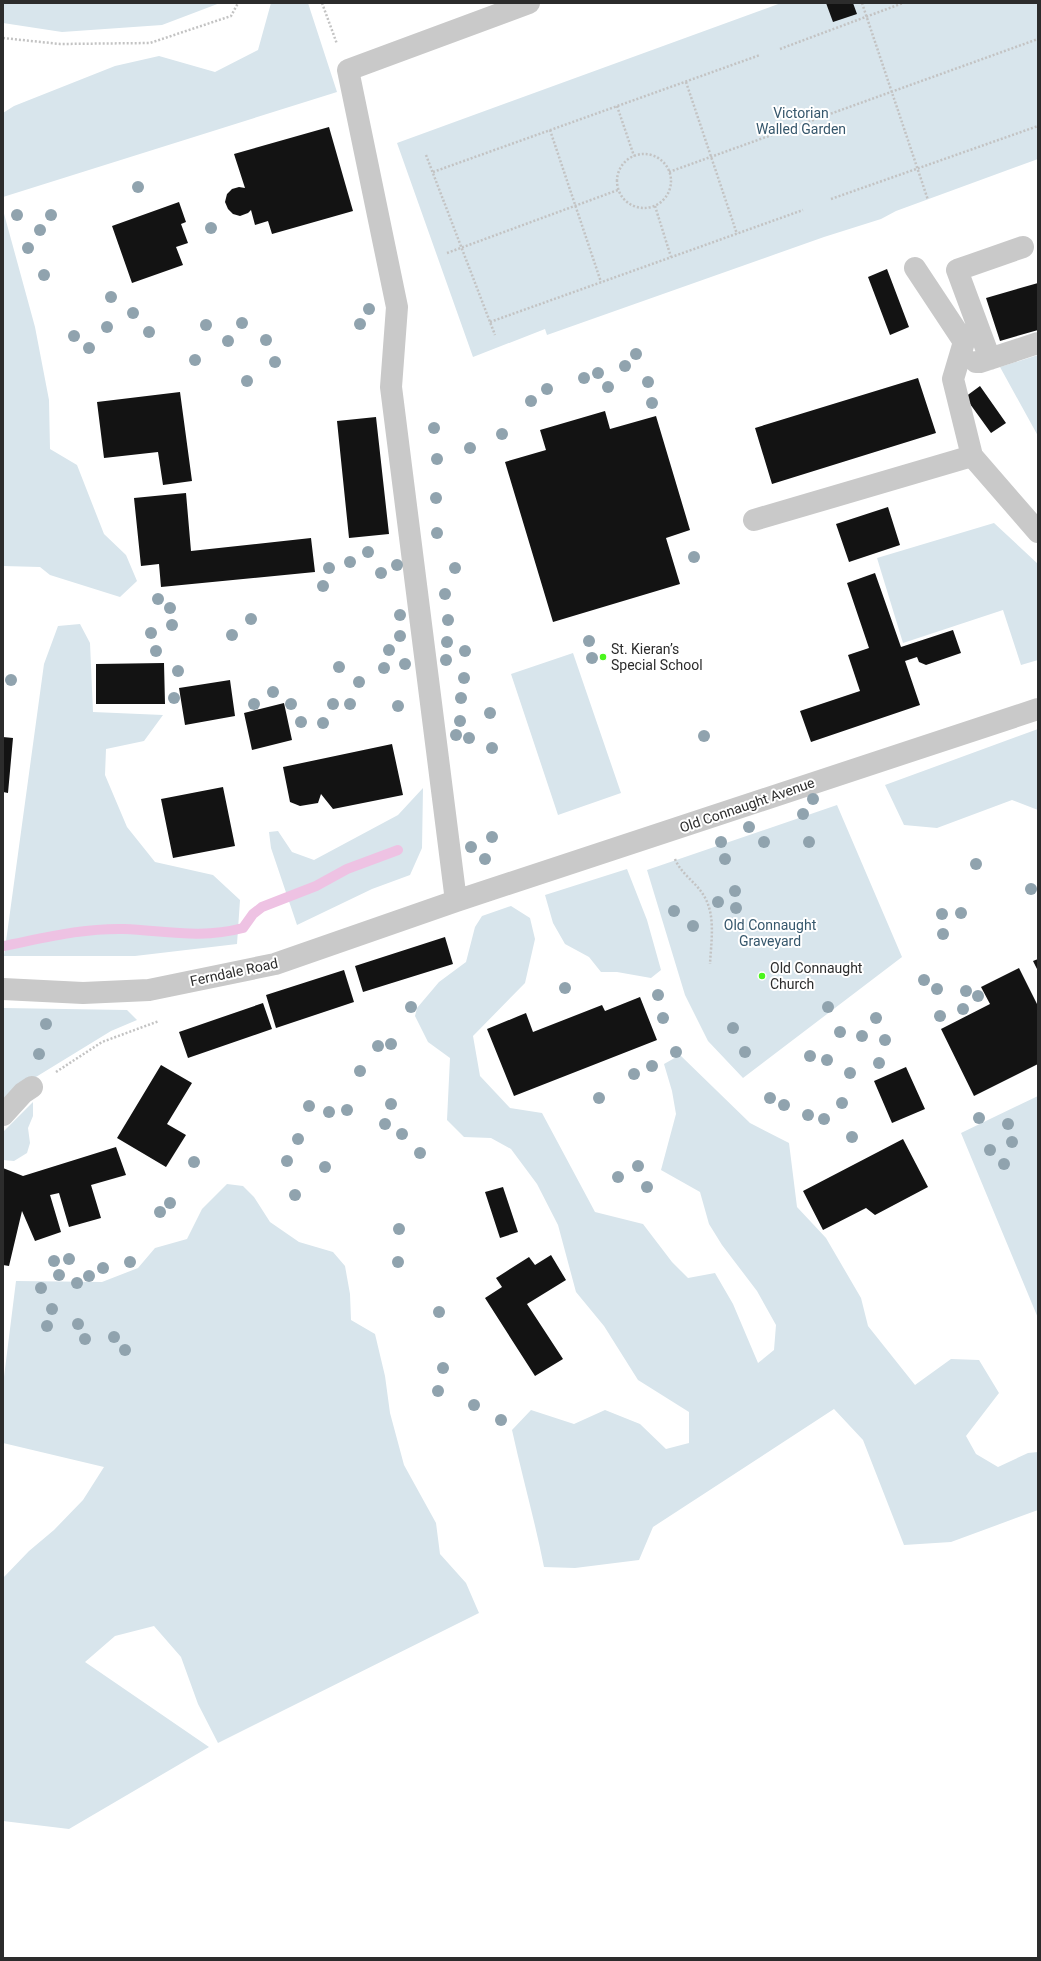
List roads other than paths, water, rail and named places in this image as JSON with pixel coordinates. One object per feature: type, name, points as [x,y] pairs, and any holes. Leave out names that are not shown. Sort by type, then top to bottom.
[{"type":"street","points":[[456,901],[391,387],[397,307],[348,70],[529,3]]},
{"type":"street","points":[[990,359],[957,270],[1022,247]]},
{"type":"street","points":[[915,268],[964,342],[953,379],[972,456],[1038,532]]},
{"type":"street","points":[[959,357],[980,362],[1038,343]]},
{"type":"street","points":[[754,520],[972,456]]},
{"type":"street","name":"Old Connaught Avenue","points":[[456,901],[1038,709]]},
{"type":"street","name":"Ferndale Road","points":[[3,989],[83,993],[149,990],[275,964],[456,901]]},
{"type":"street","points":[[3,1115],[23,1094],[32,1087]]},
{"type":"waterway","points":[[3,946],[63,934],[93,930],[124,929],[198,934],[243,928],[253,914],[262,907],[316,886],[347,869],[398,850]]},
{"type":"place","name":"St. Kieran’s Special School","points":[[603,657]]},
{"type":"place","name":"Old Connaught Church","points":[[762,976]]},
{"type":"park label","name":"Victorian Walled Garden","points":[[801,122]]},
{"type":"park label","name":"Old Connaught Graveyard","points":[[770,934]]}]
